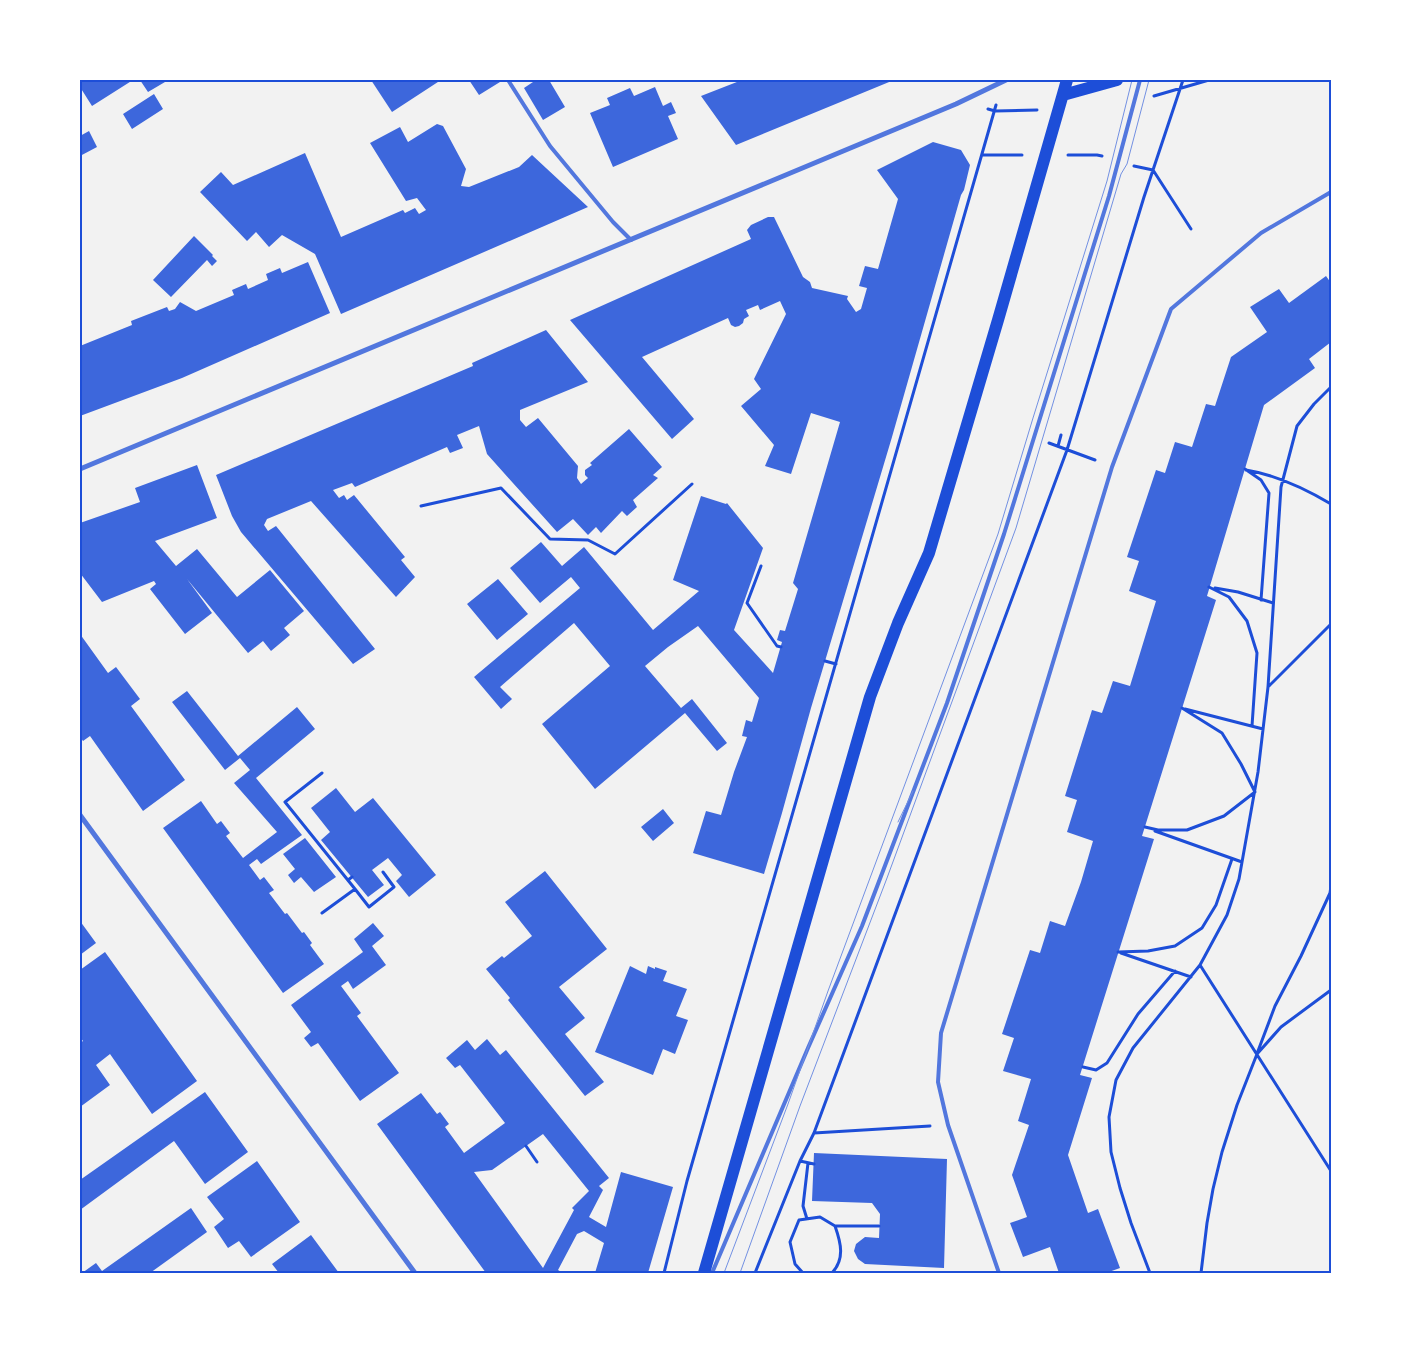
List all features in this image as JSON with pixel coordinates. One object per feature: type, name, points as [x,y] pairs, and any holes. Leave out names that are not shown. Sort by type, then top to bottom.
[{"type":"main road","points":[[704,1273],[870,698],[898,623],[929,553],[1066,80]]},
{"type":"main road","points":[[1063,95],[1117,80]]},
{"type":"street","points":[[80,469],[956,104],[1003,81]]},
{"type":"street","points":[[80,815],[415,1273]]},
{"type":"lane","points":[[508,80],[550,146],[613,222],[631,240]]},
{"type":"lane","points":[[712,1273],[862,926],[947,703],[1004,534],[1109,196],[1140,80]]},
{"type":"lane","points":[[999,1273],[948,1125],[938,1082],[941,1034],[1112,467],[1171,309],[1261,233],[1331,192]]},
{"type":"path","points":[[755,1273],[800,1162],[814,1133],[1067,450],[1141,207],[1183,80]]},
{"type":"path","points":[[1181,89],[1209,80]]},
{"type":"path","points":[[664,1273],[690,1171],[1003,81]]},
{"type":"path","points":[[1153,170],[1191,229]]},
{"type":"path","points":[[1150,1273],[1131,1223],[1110,1152],[1109,1117],[1116,1080],[1133,1048],[1200,965],[1227,915],[1239,879],[1255,792],[1268,687],[1282,479],[1298,426],[1314,404],[1331,387]]},
{"type":"path","points":[[1058,446],[1061,435]]},
{"type":"path","points":[[1034,438],[1112,467]]},
{"type":"path","points":[[1261,600],[1269,492],[1261,480],[1245,470],[1265,473],[1282,479],[1331,504]]},
{"type":"path","points":[[421,506],[501,488],[550,539],[588,540],[615,554],[692,484]]},
{"type":"path","points":[[761,566],[748,604],[776,646],[781,647]]},
{"type":"path","points":[[1252,726],[1257,653],[1247,621],[1229,597],[1209,587],[1238,592],[1273,603]]},
{"type":"path","points":[[1268,687],[1331,624]]},
{"type":"path","points":[[825,661],[836,664]]},
{"type":"path","points":[[1255,792],[1222,733],[1182,708],[1263,729]]},
{"type":"path","points":[[322,773],[285,802],[369,907],[394,887],[383,872]]},
{"type":"path","points":[[1242,862],[1145,827],[1158,830],[1187,830],[1224,816],[1255,792]]},
{"type":"path","points":[[1191,977],[1118,952],[1148,951],[1175,946],[1202,928],[1216,905],[1232,859]]},
{"type":"path","points":[[348,880],[352,877]]},
{"type":"path","points":[[1201,1273],[1207,1223],[1220,1161],[1236,1105],[1275,1006],[1301,956],[1330,893],[1331,886]]},
{"type":"path","points":[[322,914],[355,889]]},
{"type":"path","points":[[1200,965],[1331,1171]]},
{"type":"path","points":[[1083,1067],[1096,1070],[1107,1063],[1138,1014],[1175,971]]},
{"type":"path","points":[[1257,1054],[1281,1027],[1331,990]]},
{"type":"path","points":[[814,1133],[948,1125]]},
{"type":"path","points":[[526,1146],[537,1162]]},
{"type":"path","points":[[800,1162],[814,1164]]},
{"type":"path","points":[[808,1163],[803,1206],[808,1219]]},
{"type":"path","points":[[803,1273],[795,1264],[790,1242],[799,1220],[820,1217],[835,1226],[879,1226]]},
{"type":"path","points":[[832,1273],[839,1265],[840,1242],[835,1226]]},
{"type":"building","points":[[80,80],[133,80],[92,106],[80,87]]},
{"type":"building","points":[[140,80],[164,80],[165,82],[148,92]]},
{"type":"building","points":[[371,80],[441,80],[392,112]]},
{"type":"building","points":[[469,80],[498,80],[500,82],[479,95]]},
{"type":"building","points":[[536,80],[549,80],[565,107],[543,120],[524,88]]},
{"type":"building","points":[[742,80],[894,80],[736,145],[701,96]]},
{"type":"building","points":[[655,87],[663,106],[671,102],[676,113],[668,116],[678,139],[613,167],[590,113],[610,105],[607,98],[630,88],[634,96]]},
{"type":"building","points":[[154,94],[163,109],[132,129],[123,114]]},
{"type":"building","points":[[437,124],[443,126],[466,169],[461,186],[469,187],[519,167],[532,155],[588,207],[341,314],[315,254],[282,235],[269,247],[256,232],[247,241],[200,192],[221,172],[233,185],[305,153],[341,237],[403,210],[405,213],[415,208],[419,214],[426,210],[417,198],[406,201],[370,143],[400,127],[408,142]]},
{"type":"building","points":[[89,131],[97,147],[80,156],[80,136]]},
{"type":"building","points":[[933,142],[961,150],[970,165],[764,874],[693,853],[706,811],[721,815],[747,737],[742,736],[746,720],[752,722],[759,698],[698,626],[645,666],[681,708],[692,699],[727,743],[717,751],[685,713],[595,789],[542,724],[610,666],[574,623],[500,687],[512,699],[501,709],[474,677],[580,588],[571,577],[540,603],[510,568],[541,542],[562,566],[584,547],[653,630],[699,591],[673,580],[701,496],[727,503],[763,548],[734,630],[773,673],[782,642],[777,640],[780,630],[785,631],[798,589],[793,583],[840,422],[811,413],[791,474],[765,466],[774,445],[741,406],[761,389],[754,379],[786,314],[780,301],[760,310],[758,305],[746,310],[749,316],[739,326],[731,325],[728,318],[642,357],[694,419],[672,439],[570,320],[751,239],[747,230],[751,225],[768,217],[774,217],[803,277],[810,282],[812,288],[848,296],[847,299],[856,312],[861,309],[867,288],[859,286],[865,266],[878,269],[898,199],[877,170]]},
{"type":"building","points":[[194,236],[217,261],[212,266],[207,260],[171,297],[153,280]]},
{"type":"building","points":[[308,262],[330,313],[182,378],[80,416],[80,346],[132,325],[131,321],[167,307],[169,311],[175,309],[180,302],[196,311],[234,295],[232,290],[246,284],[248,289],[268,280],[266,274],[280,268],[282,273]]},
{"type":"building","points":[[1326,276],[1331,283],[1331,342],[1309,359],[1315,368],[1264,405],[1207,596],[1216,600],[1142,836],[1154,839],[1080,1075],[1092,1078],[1068,1155],[1088,1213],[1098,1209],[1120,1268],[1106,1273],[1059,1273],[1050,1247],[1023,1257],[1010,1223],[1027,1217],[1012,1175],[1029,1125],[1018,1121],[1031,1079],[1003,1071],[1014,1038],[1002,1034],[1030,950],[1040,953],[1050,921],[1065,926],[1093,841],[1067,832],[1077,800],[1065,796],[1092,710],[1102,713],[1113,681],[1130,686],[1156,601],[1129,591],[1139,561],[1127,557],[1156,470],[1165,473],[1175,442],[1192,447],[1206,404],[1215,406],[1231,357],[1267,332],[1250,307],[1279,289],[1289,303]]},
{"type":"building","points":[[546,330],[588,382],[520,410],[520,420],[526,427],[538,418],[578,466],[577,478],[581,484],[588,478],[585,475],[585,470],[592,465],[590,463],[629,429],[662,467],[653,475],[658,478],[633,500],[637,507],[627,516],[622,511],[601,533],[596,527],[588,535],[573,519],[557,532],[487,454],[479,426],[457,435],[463,448],[450,453],[447,447],[355,487],[352,483],[333,490],[339,498],[344,495],[347,500],[354,495],[405,557],[401,560],[415,577],[396,597],[311,501],[267,519],[264,525],[268,531],[276,526],[375,649],[353,664],[241,532],[232,516],[216,475],[473,366],[472,363]]},
{"type":"building","points":[[197,465],[217,518],[155,541],[176,566],[197,549],[237,597],[270,570],[304,611],[284,628],[290,635],[271,651],[263,641],[248,653],[187,579],[212,613],[185,634],[150,589],[156,584],[154,581],[102,602],[80,573],[80,523],[140,502],[135,488]]},
{"type":"building","points":[[498,579],[528,614],[497,640],[467,604]]},
{"type":"building","points":[[80,634],[108,673],[116,667],[140,699],[131,706],[185,780],[143,811],[90,736],[83,741],[80,737]]},
{"type":"building","points":[[187,691],[238,756],[297,707],[315,729],[256,778],[302,835],[261,864],[257,859],[249,865],[260,880],[264,877],[274,890],[269,893],[302,933],[304,932],[312,943],[310,945],[324,964],[283,993],[163,828],[201,801],[217,824],[221,821],[230,833],[226,836],[243,858],[277,832],[234,783],[250,770],[240,758],[225,770],[172,702]]},
{"type":"building","points":[[336,788],[355,812],[373,798],[436,875],[409,897],[396,881],[402,875],[388,858],[372,870],[384,885],[368,897],[321,840],[330,832],[311,808]]},
{"type":"building","points":[[663,809],[674,823],[653,841],[641,827]]},
{"type":"building","points":[[305,838],[336,877],[314,892],[301,877],[294,883],[288,875],[295,869],[283,854]]},
{"type":"building","points":[[545,871],[607,949],[559,987],[585,1018],[565,1034],[604,1082],[585,1096],[508,1000],[510,998],[486,969],[502,956],[504,958],[532,936],[505,902]]},
{"type":"building","points":[[80,921],[96,943],[80,955]]},
{"type":"building","points":[[373,923],[384,936],[372,946],[386,965],[353,989],[348,981],[341,986],[361,1013],[357,1016],[399,1073],[360,1101],[318,1043],[311,1047],[304,1038],[311,1032],[291,1005],[363,952],[354,939]]},
{"type":"building","points":[[105,952],[197,1081],[152,1114],[110,1054],[96,1065],[110,1085],[80,1107],[80,1043],[83,1041],[80,1037],[80,970]]},
{"type":"building","points":[[630,966],[646,974],[648,966],[667,971],[663,981],[687,989],[676,1016],[688,1020],[675,1054],[663,1049],[653,1075],[595,1052]]},
{"type":"building","points":[[487,1039],[500,1055],[506,1050],[609,1178],[599,1186],[603,1190],[589,1217],[606,1227],[621,1172],[673,1187],[648,1273],[595,1273],[604,1243],[584,1231],[577,1234],[558,1270],[563,1273],[486,1273],[377,1124],[421,1093],[437,1114],[440,1112],[449,1124],[445,1127],[464,1153],[505,1123],[460,1065],[455,1068],[446,1058],[467,1040],[475,1050]],"holes":[[[543,1134],[589,1191],[572,1208],[574,1210],[543,1268],[474,1172],[492,1170]]]},
{"type":"building","points":[[205,1092],[248,1152],[205,1184],[174,1141],[80,1210],[80,1180]]},
{"type":"building","points":[[814,1153],[947,1159],[944,1268],[865,1264],[858,1259],[854,1251],[856,1244],[865,1237],[879,1238],[880,1214],[872,1203],[812,1201]]},
{"type":"building","points":[[257,1161],[300,1222],[251,1257],[239,1241],[228,1248],[214,1227],[224,1219],[207,1197]]},
{"type":"building","points":[[191,1208],[207,1232],[150,1273],[82,1273],[96,1263],[102,1271]]},
{"type":"building","points":[[311,1235],[339,1273],[279,1273],[272,1264]]},
{"type":"tram line","points":[[724,1273],[998,534],[1107,181],[1132,80]]},
{"type":"tram line","points":[[740,1273],[800,1106],[887,878],[1016,528],[1121,174],[1127,164],[1149,80]]},
{"type":"tram line","points":[[898,822],[913,791]]}]
